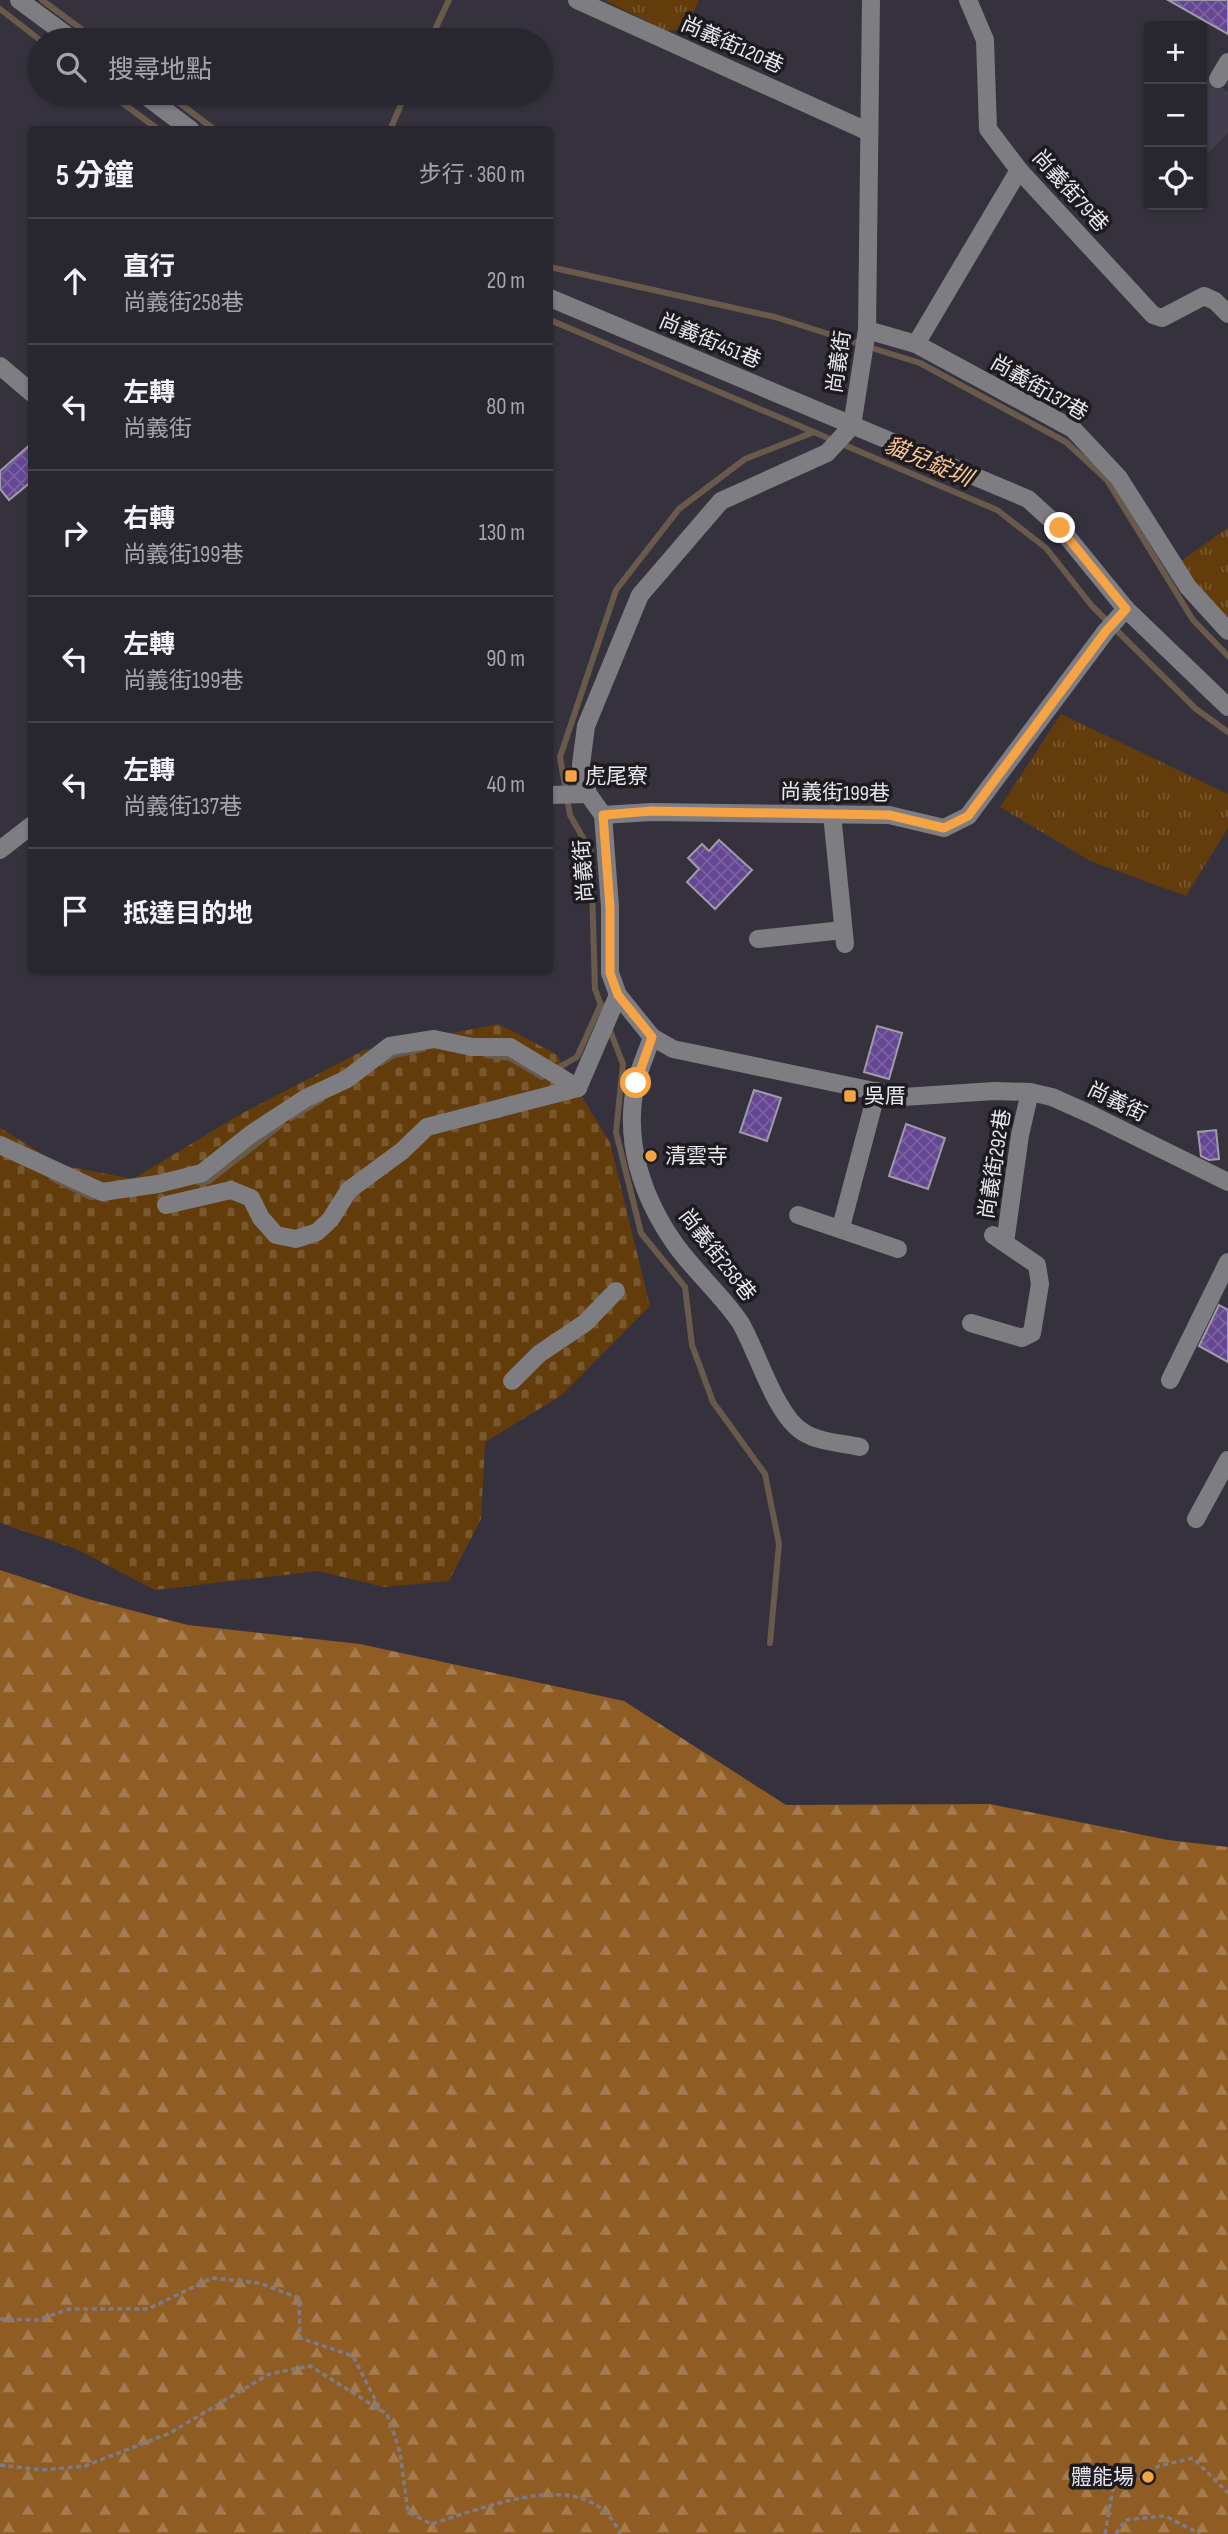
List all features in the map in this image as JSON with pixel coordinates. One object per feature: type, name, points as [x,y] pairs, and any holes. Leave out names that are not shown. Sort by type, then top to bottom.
[{"type":"street","points":[[19,0],[57,28]]},
{"type":"street","name":"尚義街120巷","points":[[577,0],[869,132]]},
{"type":"street","name":"尚義街","points":[[871,0],[867,330],[852,426],[827,453],[722,501],[640,595],[586,726],[581,765],[587,794],[603,815],[610,907],[610,973],[615,1000],[652,1037],[673,1049],[903,1097],[994,1091],[1031,1092],[1052,1097],[1090,1114],[1227,1180]]},
{"type":"street","name":"尚義街79巷","points":[[968,0],[985,40],[988,129],[1019,170],[1153,314],[1162,318],[1204,296],[1215,301],[1228,314]]},
{"type":"street","points":[[1218,79],[1228,62]]},
{"type":"street","points":[[158,105],[186,126]]},
{"type":"street","points":[[916,344],[1019,170]]},
{"type":"street","name":"尚義街451巷","points":[[553,299],[852,426]]},
{"type":"street","name":"尚義街137巷","points":[[867,330],[916,344],[1073,429],[1119,478],[1188,587],[1228,631]]},
{"type":"street","points":[[0,366],[28,390]]},
{"type":"street","points":[[852,426],[1028,499],[1060,528],[1126,609],[1228,707]]},
{"type":"street","name":"尚義街199巷","points":[[603,815],[651,811],[889,815],[944,828],[968,816],[1106,631],[1126,609]]},
{"type":"street","points":[[553,795],[587,794]]},
{"type":"street","points":[[758,939],[844,937],[832,814]]},
{"type":"street","points":[[0,850],[28,828]]},
{"type":"street","points":[[578,1088],[615,1000]]},
{"type":"street","name":"尚義街258巷","points":[[652,1037],[636,1083],[632,1118],[636,1162],[650,1203],[676,1244],[740,1322],[785,1411],[802,1432],[860,1447]]},
{"type":"street","points":[[0,1145],[102,1192],[158,1184],[202,1173],[251,1133],[306,1098],[347,1079],[390,1046],[434,1039],[472,1047],[510,1047],[578,1088]]},
{"type":"street","points":[[166,1205],[231,1190],[251,1198],[261,1218],[276,1235],[296,1239],[317,1232],[330,1220],[349,1189],[402,1151],[427,1127],[578,1088]]},
{"type":"street","points":[[841,1227],[877,1091]]},
{"type":"street","name":"尚義街292巷","points":[[971,1323],[1022,1338],[1032,1333],[1041,1284],[1037,1265],[999,1239],[1031,1092]]},
{"type":"street","points":[[798,1216],[841,1227],[898,1249]]},
{"type":"street","points":[[1170,1380],[1228,1262]]},
{"type":"street","points":[[512,1381],[539,1354],[585,1323],[616,1291]]},
{"type":"street","points":[[1196,1519],[1228,1460]]},
{"type":"path","points":[[0,2319],[37,2320],[70,2309],[148,2309],[212,2278],[259,2283],[299,2298],[300,2339],[353,2356],[382,2412]]},
{"type":"path","points":[[0,2465],[42,2470],[85,2466],[170,2433],[268,2374],[310,2366],[387,2414],[400,2452],[408,2511],[431,2524],[523,2496],[569,2495],[597,2505],[620,2534]]},
{"type":"path","points":[[1105,2534],[1113,2488],[1158,2466],[1193,2458],[1228,2493]]},
{"type":"path","points":[[1116,2534],[1125,2520],[1165,2516],[1200,2534]]},
{"type":"shaded area","points":[[1207,78],[1228,92],[1228,133],[1207,154]]},
{"type":"green space","points":[[604,0],[699,0],[686,29],[667,31]]},
{"type":"green space","points":[[1228,528],[1228,629],[1178,563]]},
{"type":"green space","points":[[1061,714],[1228,794],[1228,828],[1186,896],[1090,861],[1000,807]]},
{"type":"green space","points":[[499,1024],[556,1054],[610,1143],[650,1306],[562,1395],[485,1442],[481,1519],[449,1581],[384,1587],[318,1571],[155,1590],[76,1549],[0,1523],[0,1128],[60,1165],[133,1179],[239,1115],[364,1050]]},
{"type":"green space","points":[[0,1570],[88,1599],[188,1625],[360,1644],[624,1701],[786,1805],[990,1804],[1168,1840],[1228,1847],[1228,2534],[0,2534]]},
{"type":"building","points":[[1168,0],[1228,0],[1228,34]]},
{"type":"building","points":[[28,446],[28,484],[9,500],[0,489],[0,471]]},
{"type":"building","points":[[719,840],[752,870],[715,909],[687,882],[699,869],[688,858],[702,844],[709,851]]},
{"type":"building","points":[[877,1026],[902,1033],[889,1079],[864,1072]]},
{"type":"building","points":[[754,1090],[781,1098],[767,1141],[740,1132]]},
{"type":"building","points":[[906,1124],[945,1138],[928,1189],[889,1176]]},
{"type":"building","points":[[1216,1130],[1219,1159],[1209,1160],[1201,1156],[1198,1132]]},
{"type":"building","points":[[1219,1305],[1228,1310],[1228,1362],[1199,1346]]},
{"type":"waterway","points":[[42,0],[80,28]]},
{"type":"waterway","points":[[436,28],[449,0]]},
{"type":"waterway","name":"貓兒錠圳","points":[[0,9],[28,31]]},
{"type":"waterway","name":"貓兒錠圳","points":[[125,105],[154,126]]},
{"type":"waterway","points":[[182,105],[210,126]]},
{"type":"waterway","points":[[392,126],[401,105]]},
{"type":"waterway","points":[[553,268],[775,317],[857,343]]},
{"type":"waterway","name":"貓兒錠圳","points":[[553,321],[997,510],[1046,548],[1092,606],[1196,709],[1228,732]]},
{"type":"waterway","points":[[875,349],[920,363],[1066,442],[1107,480],[1193,620],[1228,656]]},
{"type":"waterway","points":[[604,1014],[595,989],[591,852],[570,815],[560,757],[616,590],[679,509],[745,459],[814,432]]},
{"type":"waterway","points":[[486,1055],[510,1058],[542,1077],[577,1057],[601,1004]]},
{"type":"waterway","points":[[609,1028],[623,1064],[616,1132],[641,1233],[685,1287],[692,1345],[713,1402],[765,1474],[779,1544],[770,1643]]},
{"type":"waterway","points":[[381,1063],[394,1055],[423,1049]]},
{"type":"waterway","points":[[291,1118],[321,1100]]},
{"type":"waterway","points":[[197,1182],[209,1181],[282,1124]]},
{"type":"waterway","points":[[52,1178],[91,1197],[100,1196]]},
{"type":"place","name":"虎尾寮","points":[[571,776]]},
{"type":"place","name":"吳厝","points":[[850,1096]]},
{"type":"place","name":"清雲寺","points":[[651,1156]]},
{"type":"place","name":"體能場","points":[[1148,2477]]},
{"type":"route","points":[[636,1083],[652,1037],[618,995],[610,973],[610,907],[603,815],[651,811],[689,814],[889,815],[944,828],[968,816],[1106,631],[1126,609],[1060,528]]}]
